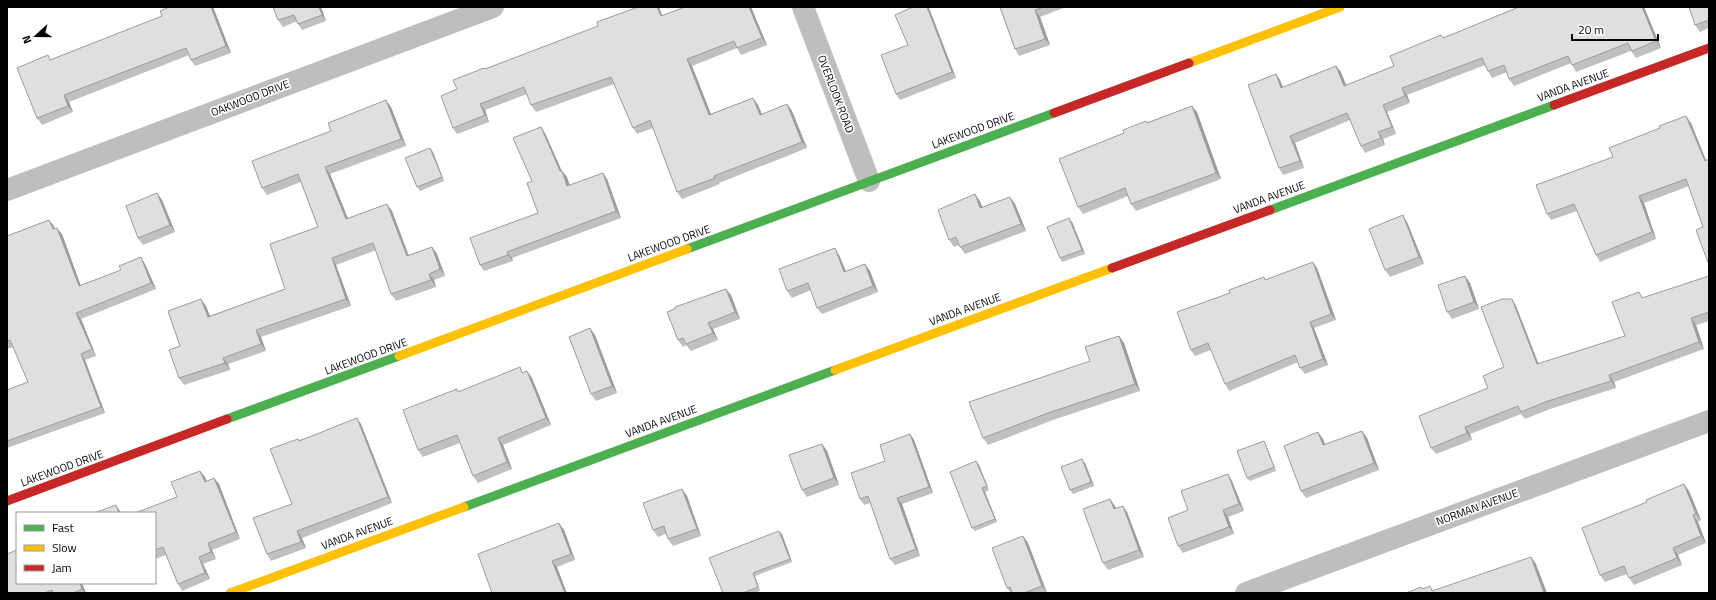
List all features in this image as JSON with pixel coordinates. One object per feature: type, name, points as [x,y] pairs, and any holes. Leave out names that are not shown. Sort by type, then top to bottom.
[{"type":"street","name":"OAKWOOD DRIVE","points":[[7,190],[494,7]]},
{"type":"street","name":"OVERLOOK ROAD","points":[[804,7],[869,181]]},
{"type":"street","name":"LAKEWOOD DRIVE","points":[[7,501],[1340,7]]},
{"type":"street","name":"VANDA AVENUE","points":[[230,593],[1709,48]]},
{"type":"street","name":"NORMAN AVENUE","points":[[1246,593],[1709,422]]},
{"type":"building","points":[[169,7],[211,7],[226,46],[191,60],[186,48],[64,95],[68,106],[37,118],[17,68],[48,55],[50,60],[162,16],[160,11]]},
{"type":"building","points":[[273,7],[319,7],[322,15],[298,24],[294,15],[278,20]]},
{"type":"building","points":[[638,7],[657,7],[661,16],[685,7],[749,7],[762,38],[737,48],[734,41],[687,59],[709,115],[753,98],[760,115],[787,104],[802,142],[677,192],[650,120],[633,128],[611,77],[531,105],[524,87],[480,104],[485,115],[453,128],[441,96],[457,89],[453,80],[598,26],[597,22]]},
{"type":"building","points":[[913,7],[927,7],[952,72],[896,94],[881,55],[908,45],[895,15]]},
{"type":"building","points":[[1000,7],[1044,7],[1035,10],[1045,39],[1015,49]]},
{"type":"building","points":[[1519,7],[1642,7],[1656,41],[1632,51],[1628,43],[1572,65],[1568,56],[1509,79],[1504,65],[1488,71],[1482,58],[1402,88],[1405,96],[1383,105],[1392,127],[1378,132],[1381,138],[1361,146],[1347,113],[1290,136],[1300,161],[1279,168],[1248,85],[1276,74],[1281,88],[1336,66],[1344,86],[1394,66],[1390,56],[1441,35],[1443,38]]},
{"type":"building","points":[[1689,7],[1709,7],[1709,20],[1695,25]]},
{"type":"building","points":[[386,100],[401,139],[325,167],[346,219],[387,204],[407,256],[432,247],[440,269],[429,274],[431,280],[391,294],[373,243],[332,258],[346,299],[256,330],[261,344],[223,358],[225,363],[179,378],[169,350],[180,346],[168,311],[201,299],[208,317],[285,289],[270,244],[318,227],[298,174],[262,188],[252,161],[331,131],[328,123]]},
{"type":"building","points":[[1192,106],[1216,173],[1131,204],[1125,188],[1078,207],[1059,159],[1124,133],[1123,130],[1146,121],[1147,123]]},
{"type":"building","points":[[1686,116],[1705,161],[1709,159],[1709,265],[1696,230],[1703,227],[1686,179],[1639,196],[1652,232],[1596,255],[1574,204],[1547,214],[1536,185],[1613,157],[1609,148]]},
{"type":"building","points":[[541,127],[560,171],[562,171],[567,186],[603,173],[616,211],[507,252],[508,255],[480,265],[470,238],[538,213],[527,183],[532,181],[513,138]]},
{"type":"building","points":[[430,148],[442,177],[417,187],[405,158]]},
{"type":"building","points":[[157,193],[170,225],[138,238],[126,206]]},
{"type":"building","points":[[975,194],[980,208],[1010,197],[1021,224],[960,247],[956,237],[949,240],[938,210]]},
{"type":"building","points":[[1403,215],[1419,257],[1385,270],[1369,229]]},
{"type":"building","points":[[1069,218],[1082,250],[1060,258],[1047,227]]},
{"type":"building","points":[[49,220],[53,229],[57,228],[79,286],[121,270],[119,266],[141,257],[151,283],[76,313],[92,349],[81,354],[101,407],[7,441],[7,390],[28,382],[10,340],[7,341],[7,236]]},
{"type":"building","points":[[835,248],[844,272],[865,264],[873,286],[817,308],[808,283],[787,291],[779,269]]},
{"type":"building","points":[[1313,262],[1331,314],[1310,322],[1323,359],[1300,368],[1295,355],[1225,384],[1208,343],[1191,350],[1177,312],[1230,293],[1229,290],[1264,277],[1265,280]]},
{"type":"building","points":[[1465,276],[1474,302],[1447,312],[1438,285]]},
{"type":"building","points":[[1709,276],[1709,312],[1691,318],[1699,342],[1609,375],[1611,381],[1545,402],[1521,412],[1518,406],[1465,427],[1467,433],[1431,448],[1419,416],[1488,388],[1483,376],[1504,367],[1481,307],[1502,299],[1512,299],[1537,364],[1625,336],[1612,302],[1639,292],[1642,298]]},
{"type":"building","points":[[726,289],[735,312],[708,323],[713,333],[686,344],[683,338],[678,340],[667,312],[675,309],[675,307]]},
{"type":"building","points":[[590,328],[612,386],[591,394],[569,337]]},
{"type":"building","points":[[1119,336],[1135,384],[1048,413],[983,438],[969,402],[1090,361],[1085,347]]},
{"type":"building","points":[[520,367],[522,373],[527,371],[546,418],[498,438],[507,462],[473,476],[457,435],[418,450],[403,410],[457,389],[458,392]]},
{"type":"building","points":[[357,418],[388,497],[297,531],[301,542],[267,554],[253,518],[292,504],[270,449],[298,439],[299,441]]},
{"type":"building","points":[[1362,431],[1374,463],[1301,491],[1284,446],[1318,432],[1323,445]]},
{"type":"building","points":[[910,434],[929,487],[897,498],[916,549],[890,559],[868,496],[860,499],[851,473],[885,461],[880,445]]},
{"type":"building","points":[[1264,441],[1274,467],[1247,478],[1237,451]]},
{"type":"building","points":[[822,444],[834,478],[802,490],[789,455]]},
{"type":"building","points":[[1082,459],[1091,482],[1070,490],[1061,467]]},
{"type":"building","points":[[976,461],[987,486],[982,488],[995,519],[972,528],[950,472]]},
{"type":"building","points":[[200,471],[205,482],[214,478],[236,532],[208,543],[211,552],[199,557],[205,573],[178,584],[163,547],[156,550],[156,512],[138,512],[177,497],[171,482]]},
{"type":"building","points":[[1228,474],[1239,504],[1223,510],[1229,527],[1178,546],[1168,518],[1188,510],[1181,491]]},
{"type":"building","points":[[1684,484],[1696,514],[1693,515],[1701,536],[1673,548],[1677,558],[1629,578],[1624,566],[1600,575],[1582,528],[1647,502],[1646,500]]},
{"type":"building","points":[[682,489],[697,529],[668,539],[664,526],[653,530],[643,503]]},
{"type":"building","points":[[1110,499],[1114,509],[1123,506],[1139,550],[1103,563],[1083,509]]},
{"type":"building","points":[[116,505],[119,512],[97,512]]},
{"type":"building","points":[[559,523],[571,554],[552,561],[565,593],[492,593],[478,554]]},
{"type":"building","points":[[779,531],[790,559],[753,573],[758,587],[743,593],[723,593],[709,558]]},
{"type":"building","points":[[1023,536],[1042,586],[1024,593],[1012,593],[1010,587],[1007,588],[992,548]]},
{"type":"building","points":[[16,550],[16,584],[80,584],[82,589],[73,593],[53,593],[52,590],[44,593],[7,593],[7,554]]},
{"type":"building","points":[[1531,557],[1544,593],[1406,593],[1421,587],[1422,589],[1430,586],[1432,591]]},
{"type":"traffic: fast","points":[[1270,210],[1554,105]]},
{"type":"traffic: fast","points":[[687,249],[1054,113]]},
{"type":"traffic: fast","points":[[227,419],[399,356]]},
{"type":"traffic: fast","points":[[464,507],[835,370]]},
{"type":"traffic: slow","points":[[1189,63],[1340,7]]},
{"type":"traffic: slow","points":[[399,356],[687,249]]},
{"type":"traffic: slow","points":[[835,370],[1112,268]]},
{"type":"traffic: slow","points":[[230,593],[464,507]]},
{"type":"traffic: jam","points":[[1554,105],[1709,48]]},
{"type":"traffic: jam","points":[[1054,113],[1189,63]]},
{"type":"traffic: jam","points":[[1112,268],[1270,210]]},
{"type":"traffic: jam","points":[[7,501],[227,419]]}]
